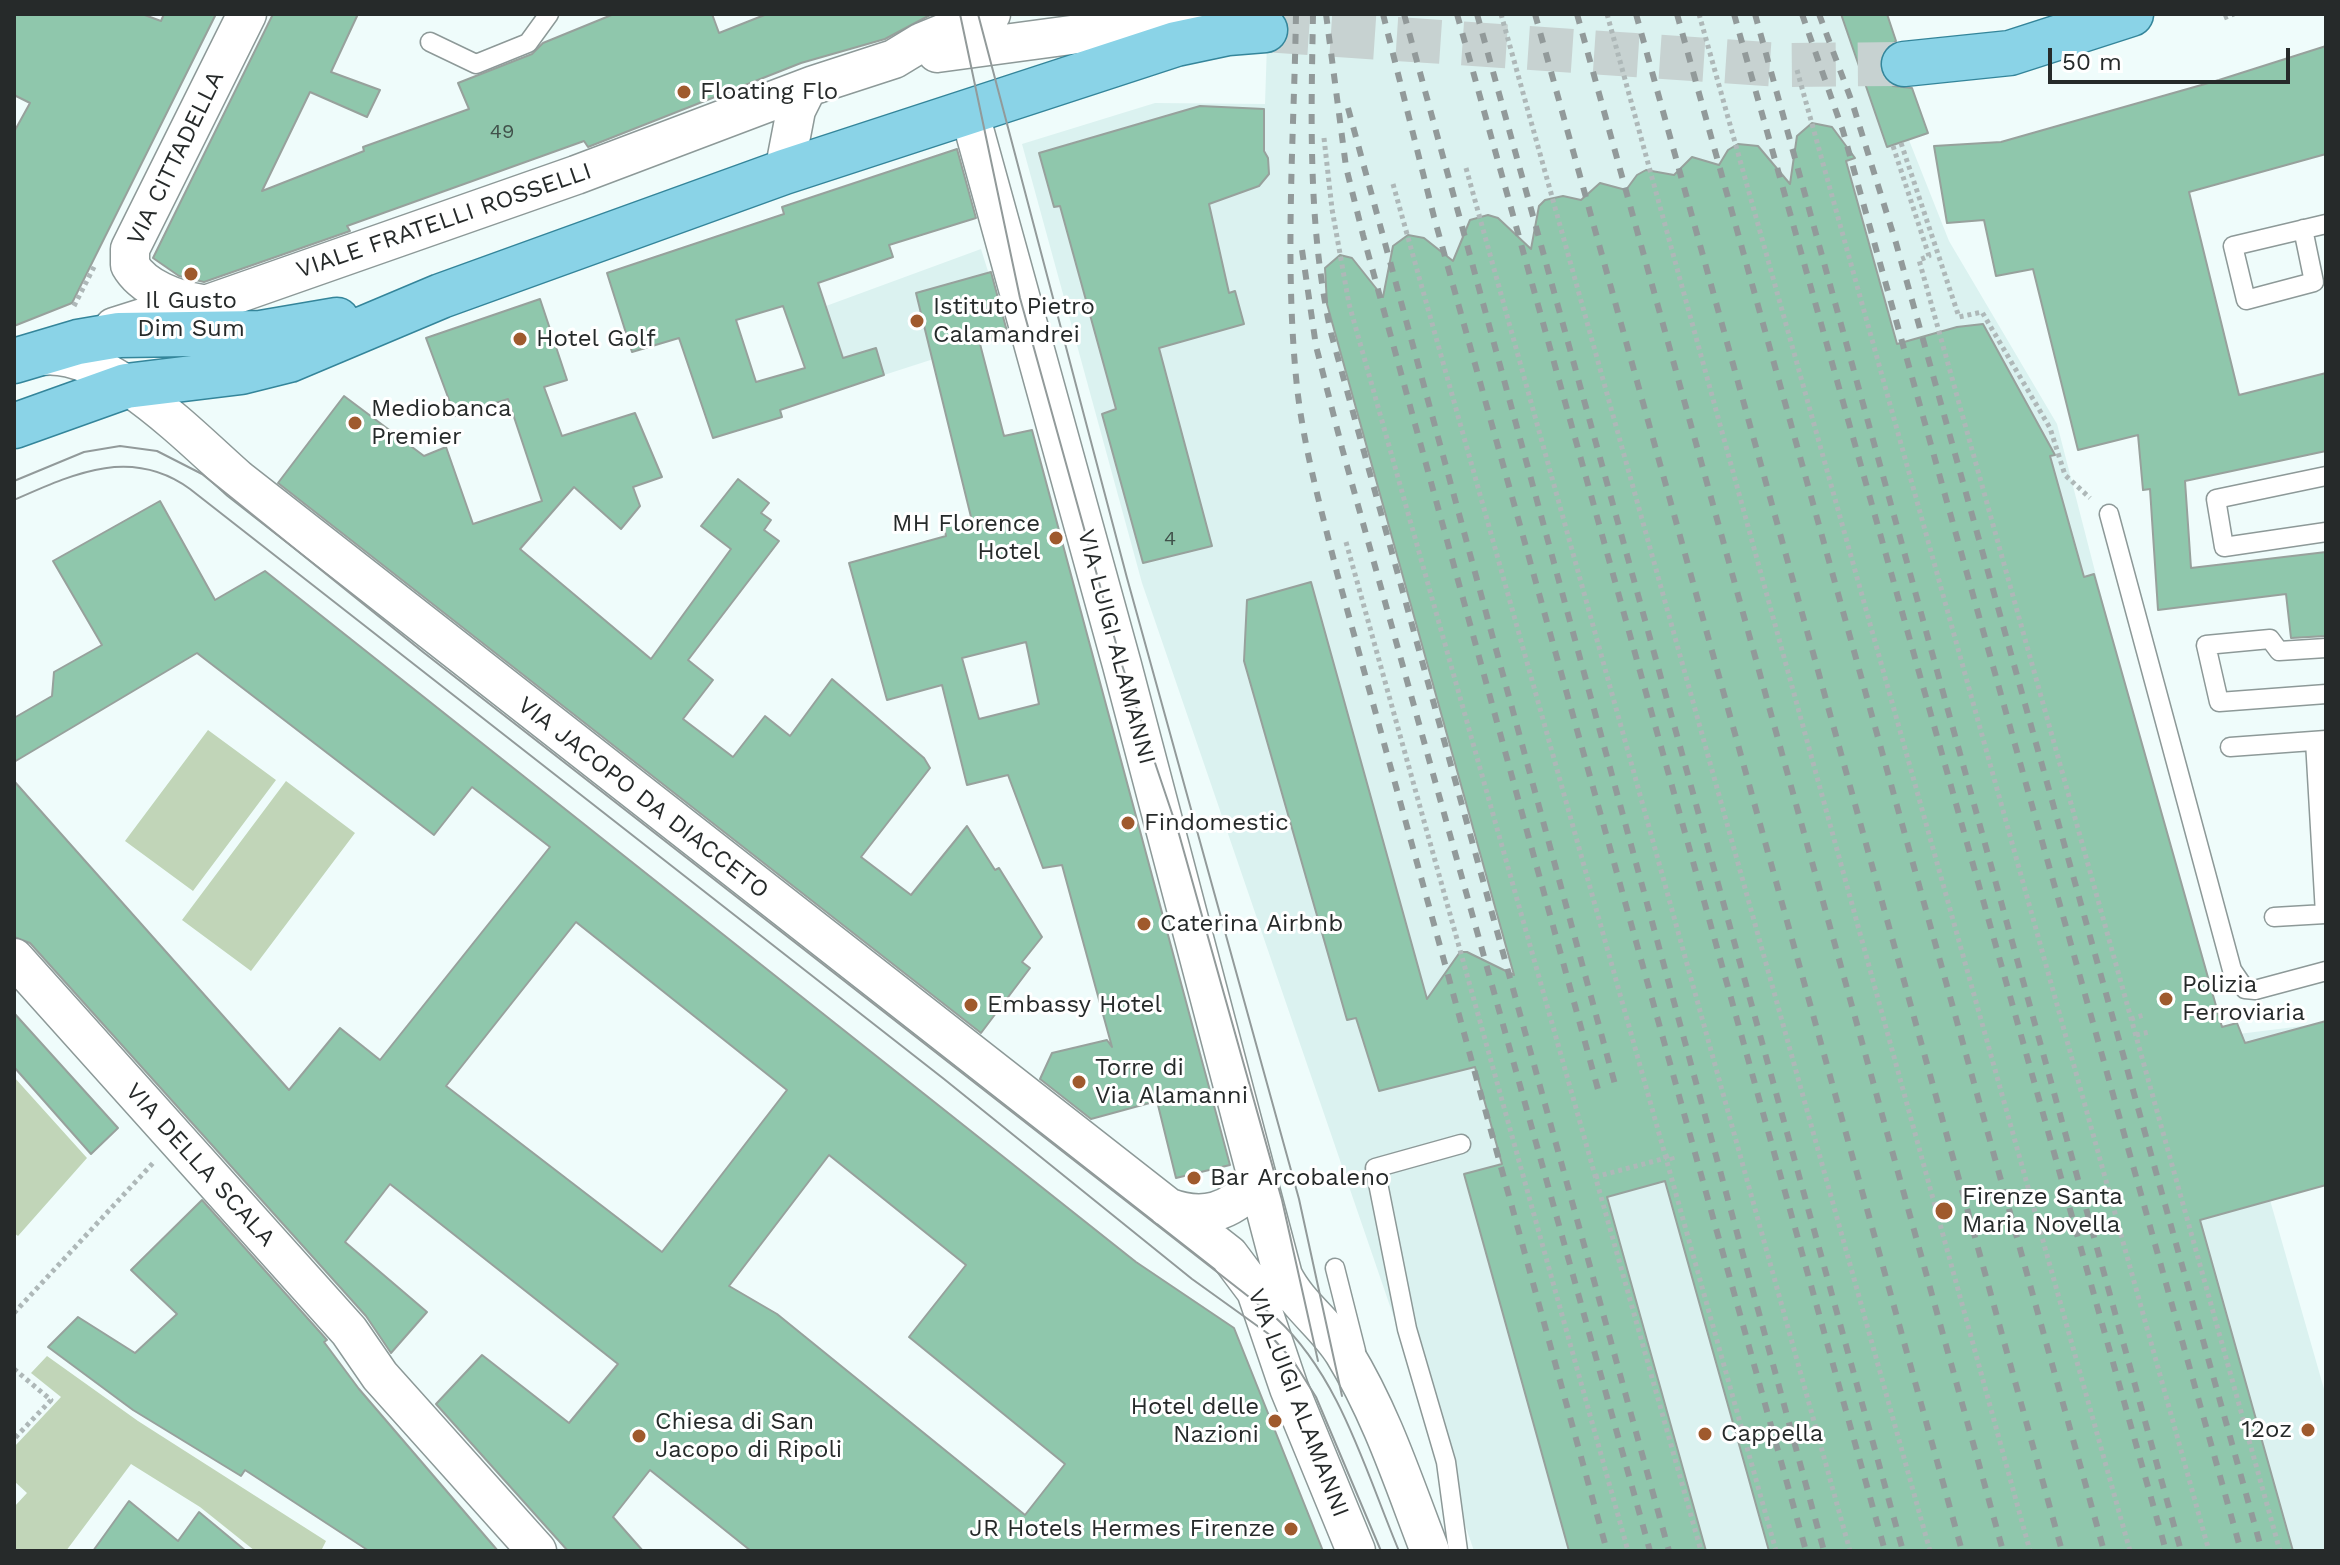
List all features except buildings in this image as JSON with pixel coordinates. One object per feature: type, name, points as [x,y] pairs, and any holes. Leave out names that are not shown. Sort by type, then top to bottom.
[{"type":"main road","points":[[1904,64],[2010,53],[2131,14]]},
{"type":"main road","points":[[14,426],[126,386],[273,365],[441,296],[784,172],[1176,44],[1260,30]]},
{"type":"main road","name":"VIALE FRATELLI ROSSELLI","points":[[14,360],[78,342],[142,333],[274,332],[441,296]]},
{"type":"street","name":"VIA CITTADELLA","points":[[208,304],[173,296],[143,280],[130,265],[130,249],[247,14]]},
{"type":"street","name":"VIALE FRATELLI ROSSELLI","points":[[894,59],[946,22],[991,14]]},
{"type":"street","name":"VIALE FRATELLI ROSSELLI","points":[[78,342],[155,314],[208,304],[894,59],[1155,25],[1260,30]]},
{"type":"street","points":[[784,172],[796,110],[807,88]]},
{"type":"street","name":"VIA LUIGI ALAMANNI","points":[[969,111],[1122,665],[1283,1276],[1294,1295],[1342,1348],[1366,1393],[1430,1551]]},
{"type":"street","name":"VIALE FRATELLI ROSSELLI","points":[[14,360],[50,355],[78,358],[126,386]]},
{"type":"street","name":"VIA JACOPO DA DIACCETO","points":[[126,386],[187,432],[301,529],[1164,1206]]},
{"type":"street","name":"VIA DELLA SCALA","points":[[14,958],[349,1331],[380,1376],[528,1548]]},
{"type":"street","name":"VIA DELLA SCALA","points":[[14,987],[336,1345],[380,1376]]},
{"type":"street","points":[[1164,1206],[1183,1213],[1213,1214],[1233,1206],[1257,1184]]},
{"type":"street","name":"VIA LUIGI ALAMANNI","points":[[1164,1206],[1229,1255],[1251,1282],[1356,1551]]},
{"type":"lane","points":[[430,42],[476,64],[528,43],[549,14]]},
{"type":"lane","points":[[2303,229],[2314,282],[2246,300],[2233,246],[2303,229],[2326,224]]},
{"type":"lane","points":[[2326,476],[2216,499],[2224,547],[2326,532]]},
{"type":"lane","points":[[2109,514],[2232,970],[2245,989],[2255,990],[2326,971]]},
{"type":"lane","points":[[2326,648],[2279,651],[2270,639],[2206,645],[2219,702],[2326,694]]},
{"type":"lane","points":[[2230,747],[2320,741],[2325,914],[2274,917]]},
{"type":"lane","points":[[1458,1551],[1446,1462],[1407,1329],[1375,1168],[1461,1144]]},
{"type":"lane","points":[[1335,1268],[1366,1393]]},
{"type":"path","points":[[1501,14],[1930,1551]]},
{"type":"path","points":[[1607,14],[2030,1551]]},
{"type":"path","points":[[1699,14],[2130,1551]]},
{"type":"path","points":[[2224,18],[2234,14]]},
{"type":"path","points":[[1797,70],[2209,1551]]},
{"type":"path","points":[[1324,138],[1332,209],[1349,304],[1701,1551]]},
{"type":"path","points":[[1901,143],[1959,317],[1982,312],[2050,428],[2065,475],[2109,514]]},
{"type":"path","points":[[1893,146],[1929,256],[1919,260],[2280,1551]]},
{"type":"path","points":[[1466,168],[1850,1551]]},
{"type":"path","points":[[1393,184],[1776,1551]]},
{"type":"path","points":[[1346,542],[1628,1551]]},
{"type":"path","points":[[2131,1019],[2144,1015]]},
{"type":"path","points":[[2136,1035],[2149,1032]]},
{"type":"path","points":[[1595,1177],[1671,1155],[1673,1161]]},
{"type":"path","points":[[14,1313],[156,1159]]},
{"type":"path","points":[[14,1369],[51,1400],[14,1439]]},
{"type":"shaded area","points":[[1268,14],[1859,14],[1949,241],[2057,424],[2215,1037],[2326,1023],[2270,1200],[2326,1396],[2326,1551],[1474,1551],[1142,583],[1022,144],[1155,103],[1265,104]]},
{"type":"shaded area","name":"Istituto Pietro Calamandrei","points":[[981,249],[1008,335],[853,385],[826,306]]},
{"type":"green space","points":[[208,730],[276,780],[193,891],[125,841]]},
{"type":"green space","points":[[286,781],[355,833],[251,971],[182,920]]},
{"type":"green space","points":[[14,1077],[87,1158],[18,1236],[14,1233]]},
{"type":"green space","points":[[47,1356],[138,1421],[326,1541],[321,1551],[255,1551],[200,1507],[131,1464],[66,1551],[14,1551],[14,1507],[27,1493],[14,1481],[14,1447],[61,1397],[31,1373]]},
{"type":"tunnel","points":[[1265,30],[1781,65],[1904,64]]},
{"type":"tram line","points":[[960,14],[1020,298],[1122,665],[1179,834],[1282,1200],[1318,1361]]},
{"type":"tram line","points":[[978,14],[1127,578],[1299,1199],[1342,1396]]},
{"type":"tram line","points":[[14,481],[84,452],[120,446],[157,451],[202,474],[423,652],[1276,1318],[1318,1368],[1334,1397],[1399,1551]]},
{"type":"tram line","points":[[14,500],[80,474],[124,467],[146,469],[168,476],[190,489],[944,1079],[1192,1279],[1270,1335],[1294,1362],[1316,1397],[1381,1551]]},
{"type":"railway","points":[[1296,14],[1291,294],[1297,387],[1309,457],[1337,573],[1607,1551]]},
{"type":"railway","points":[[1313,14],[1315,214],[1331,333],[1669,1551]]},
{"type":"railway","points":[[1326,14],[1346,167],[1363,235],[1599,1093]]},
{"type":"railway","points":[[1383,14],[1434,217],[1806,1551]]},
{"type":"railway","points":[[1404,14],[1824,1551]]},
{"type":"railway","points":[[1457,14],[1885,1551]]},
{"type":"railway","points":[[1477,14],[1903,1551]]},
{"type":"railway","points":[[1535,14],[1962,1551]]},
{"type":"railway","points":[[1577,14],[2003,1551]]},
{"type":"railway","points":[[1636,14],[2062,1551]]},
{"type":"railway","points":[[1677,14],[2104,1551]]},
{"type":"railway","points":[[1734,14],[2166,1551]]},
{"type":"railway","points":[[1755,14],[2181,1551]]},
{"type":"railway","points":[[1802,14],[1843,131],[2241,1551]]},
{"type":"railway","points":[[1819,14],[1852,102],[1896,243],[2262,1551]]},
{"type":"railway","points":[[1348,108],[1616,1088]]},
{"type":"railway","points":[[1302,250],[1316,346],[1342,448],[1650,1551]]},
{"type":"place","name":"Floating Flo","points":[[684,92]]},
{"type":"place","name":"Il Gusto Dim Sum","points":[[191,274]]},
{"type":"place","name":"Istituto Pietro Calamandrei","points":[[917,321]]},
{"type":"place","name":"Hotel Golf","points":[[520,339]]},
{"type":"place","name":"Mediobanca Premier","points":[[355,423]]},
{"type":"place","name":"MH Florence Hotel","points":[[1056,538]]},
{"type":"place","name":"Findomestic","points":[[1128,823]]},
{"type":"place","name":"Caterina Airbnb","points":[[1144,924]]},
{"type":"place","name":"Polizia Ferroviaria","points":[[2166,999]]},
{"type":"place","name":"Embassy Hotel","points":[[971,1005]]},
{"type":"place","name":"Torre di Via Alamanni","points":[[1079,1082]]},
{"type":"place","name":"Bar Arcobaleno","points":[[1194,1178]]},
{"type":"place","name":"Firenze Santa Maria Novella","points":[[1944,1211]]},
{"type":"place","name":"Hotel delle Nazioni","points":[[1275,1421]]},
{"type":"place","name":"12oz","points":[[2308,1430]]},
{"type":"place","name":"Cappella","points":[[1705,1434]]},
{"type":"place","name":"Chiesa di San Jacopo di Ripoli","points":[[639,1436]]},
{"type":"place","name":"JR Hotels Hermes Firenze","points":[[1291,1529]]}]
